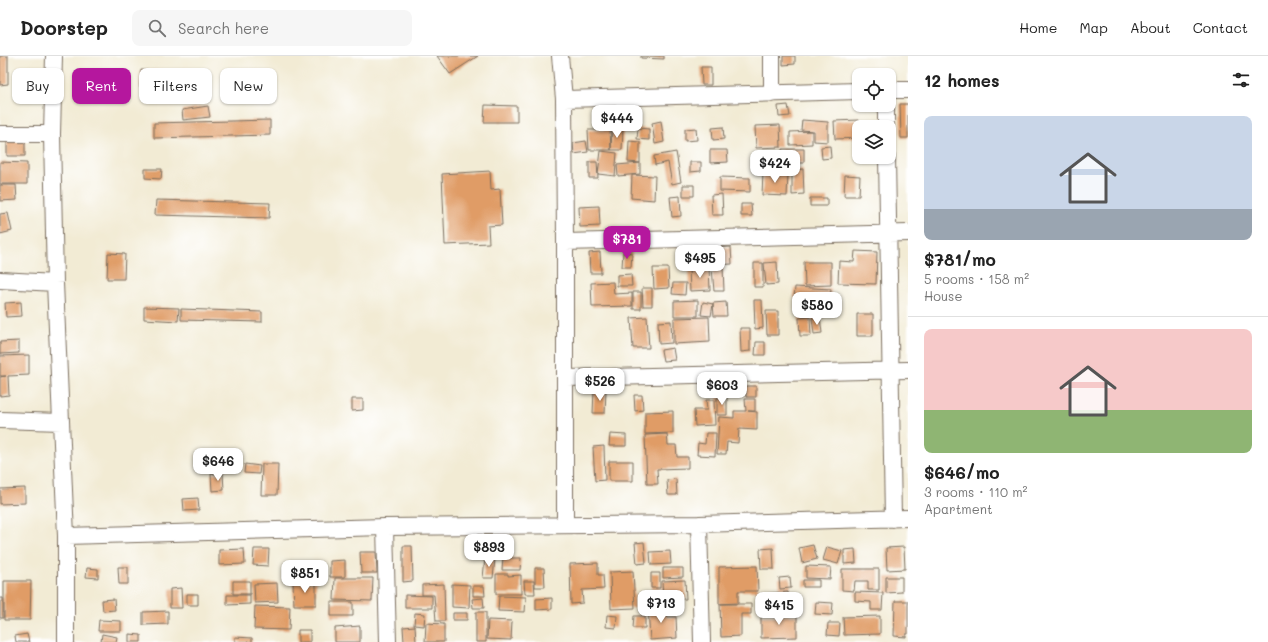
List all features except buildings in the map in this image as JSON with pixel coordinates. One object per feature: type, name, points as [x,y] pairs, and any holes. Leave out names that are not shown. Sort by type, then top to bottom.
[{"type":"street","points":[[54,56],[52,134],[55,282],[66,536],[66,642]]},
{"type":"street","points":[[560,56],[564,99],[566,378],[565,525]]},
{"type":"street","points":[[772,56],[772,94]]},
{"type":"street","points":[[896,90],[908,90]]},
{"type":"street","points":[[564,99],[852,91]]},
{"type":"street","points":[[0,134],[52,134]]},
{"type":"street","points":[[66,536],[385,527],[699,524],[900,518],[891,371],[887,164]]},
{"type":"street","points":[[565,242],[908,233]]},
{"type":"street","points":[[0,280],[55,282]]},
{"type":"street","points":[[566,378],[908,370]]},
{"type":"street","points":[[0,420],[61,422]]},
{"type":"street","points":[[699,524],[702,642]]},
{"type":"street","points":[[385,527],[388,642]]}]
